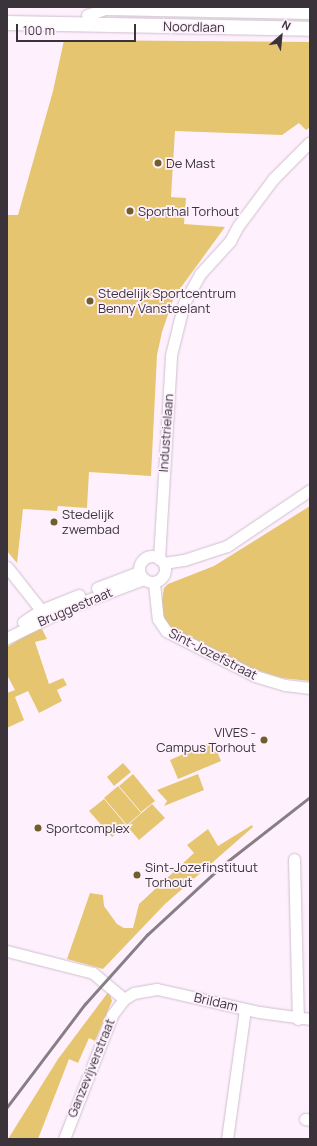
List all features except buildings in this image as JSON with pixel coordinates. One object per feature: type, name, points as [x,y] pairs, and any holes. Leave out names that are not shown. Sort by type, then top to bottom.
[{"type":"main road","name":"Noordlaan","points":[[7,14],[310,19]]},
{"type":"main road","name":"Noordlaan","points":[[7,23],[310,29]]},
{"type":"street","name":"Noordlaan","points":[[87,15],[105,9],[310,13]]},
{"type":"street","name":"Industrielaan","points":[[163,564],[171,355],[182,309],[191,288],[211,262],[226,247],[235,231],[280,170],[310,142]]},
{"type":"street","points":[[163,564],[161,580],[146,578],[144,559],[152,556],[163,564],[184,560],[218,550],[310,490]]},
{"type":"street","points":[[7,567],[43,613]]},
{"type":"street","name":"Bruggestraat","points":[[7,634],[43,613],[146,578]]},
{"type":"street","name":"Sint-Jozefstraat","points":[[146,578],[158,620],[166,631],[255,676],[285,685],[310,688]]},
{"type":"street","name":"Bruggestraat","points":[[7,638],[43,613]]},
{"type":"street","points":[[294,859],[298,1019]]},
{"type":"street","points":[[7,951],[93,973],[124,999]]},
{"type":"street","name":"Brildam","points":[[124,999],[141,990],[157,989],[245,1009],[310,1020]]},
{"type":"street","name":"Ganzevijverstraat","points":[[64,1139],[112,1015],[124,999]]},
{"type":"street","points":[[227,1139],[245,1009]]},
{"type":"shaded area","name":"Stedelijk Sportcentrum Benny Vansteelant","points":[[64,40],[310,42],[310,127],[306,130],[299,123],[282,135],[175,131],[171,197],[186,198],[184,224],[225,227],[174,297],[162,332],[157,355],[151,476],[89,472],[87,508],[58,506],[57,511],[23,509],[17,563],[7,551],[7,215],[18,215],[53,91]]},
{"type":"shaded area","points":[[310,506],[310,681],[282,678],[244,666],[170,629],[160,613],[164,588],[168,584],[214,566]]},
{"type":"shaded area","points":[[36,629],[42,629],[47,639],[35,642],[49,684],[63,678],[67,685],[57,690],[62,701],[39,713],[28,691],[15,697],[24,720],[7,728],[7,693],[15,690],[7,675],[7,647]]},
{"type":"shaded area","points":[[213,741],[221,761],[178,779],[170,760]]},
{"type":"shaded area","points":[[123,763],[131,772],[114,786],[107,777]]},
{"type":"shaded area","points":[[133,774],[155,801],[141,812],[119,786]]},
{"type":"shaded area","points":[[198,774],[204,790],[164,806],[167,801],[157,790]]},
{"type":"shaded area","points":[[118,786],[141,813],[127,825],[104,798]]},
{"type":"shaded area","points":[[104,799],[126,825],[112,837],[89,811]]},
{"type":"shaded area","points":[[152,804],[165,818],[139,840],[127,826]]},
{"type":"shaded area","points":[[252,825],[253,827],[165,904],[103,969],[67,959],[90,893],[103,895],[104,906],[117,924],[124,928],[133,928],[139,904],[194,853],[187,845],[208,829],[218,846]]},
{"type":"shaded area","points":[[109,991],[112,1001],[95,1041],[89,1038],[78,1063],[69,1059],[38,1139],[8,1139],[58,1059]]},
{"type":"railway","points":[[7,1107],[85,1004],[147,935],[224,864],[310,797]]},
{"type":"place","name":"De Mast","points":[[158,163]]},
{"type":"place","name":"Sporthal Torhout","points":[[130,211]]},
{"type":"place","name":"Stedelijk Sportcentrum Benny Vansteelant","points":[[90,301]]},
{"type":"place","name":"Stedelijk zwembad","points":[[54,522]]},
{"type":"place","name":"VIVES - Campus Torhout","points":[[264,740]]},
{"type":"place","name":"Sportcomplex","points":[[38,828]]},
{"type":"place","name":"Sint-Jozefinstituut Torhout","points":[[137,875]]}]
